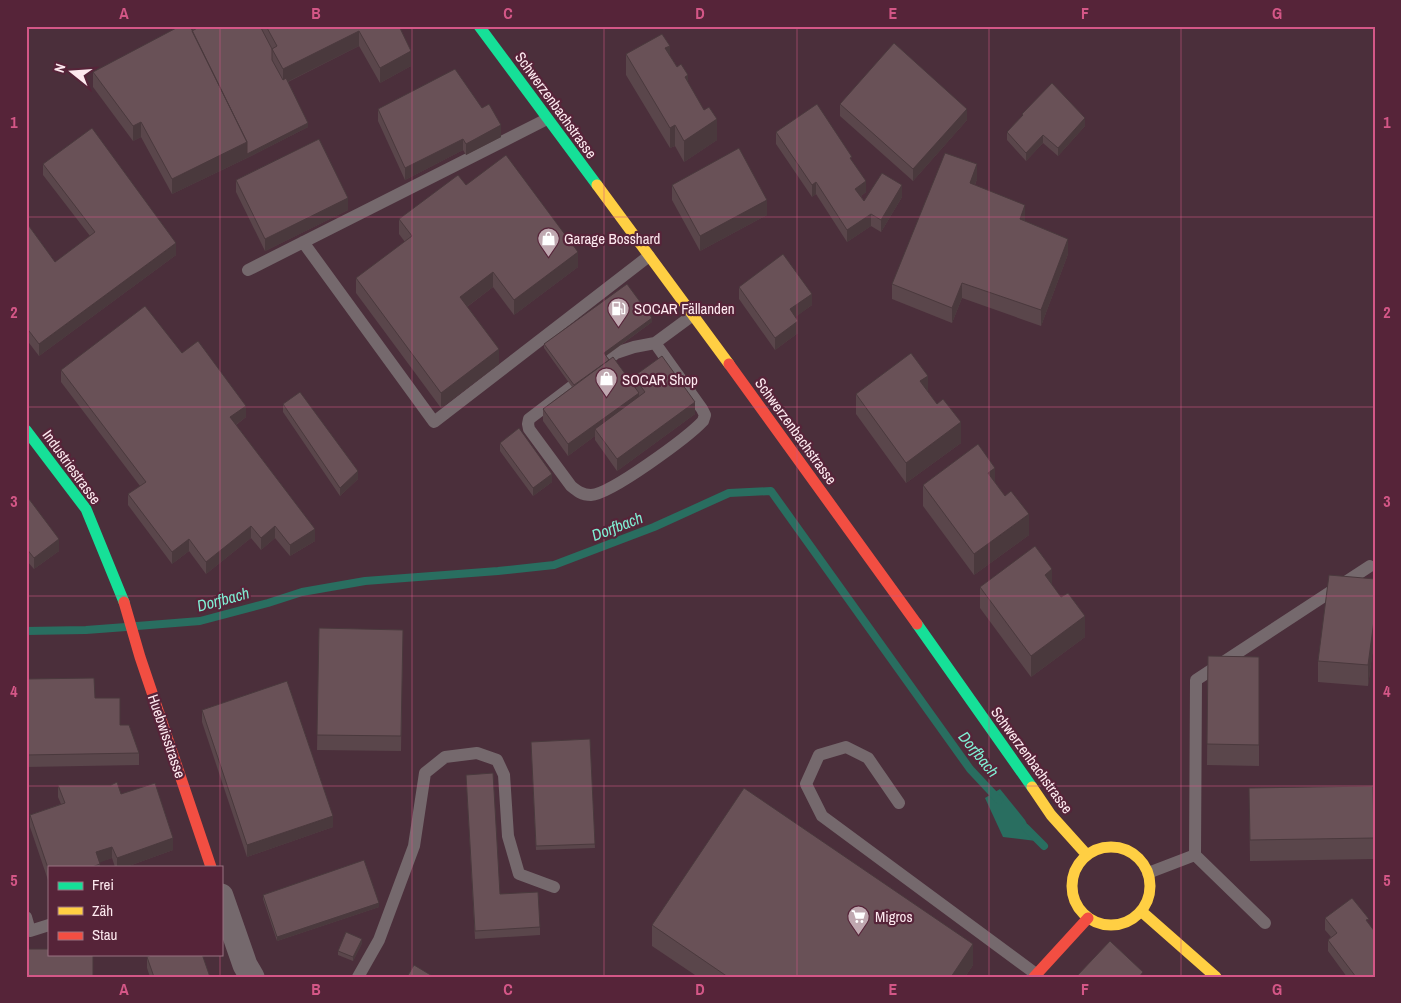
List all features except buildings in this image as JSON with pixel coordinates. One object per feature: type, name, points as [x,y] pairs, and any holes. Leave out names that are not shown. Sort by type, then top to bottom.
[{"type":"main road","name":"Schwerzenbachstrasse","points":[[479,26],[896,594],[1051,815],[1086,855]]},
{"type":"main road","name":"Industriestrasse","points":[[26,430],[86,509],[125,606]]},
{"type":"main road","name":"Huebwisstrasse","points":[[125,606],[140,657],[211,866]]},
{"type":"main road","points":[[1114,847],[1128,851],[1140,860],[1148,873],[1150,893],[1142,911],[1132,919],[1121,924],[1110,926],[1098,924],[1088,918],[1078,908],[1072,894],[1072,880],[1077,866],[1086,855],[1100,848],[1114,847]]},
{"type":"main road","points":[[1142,911],[1216,977]]},
{"type":"main road","points":[[1035,975],[1088,918]]},
{"type":"street","points":[[222,899],[245,965],[252,977]]},
{"type":"lane","points":[[248,270],[547,120]]},
{"type":"lane","points":[[303,242],[434,422],[568,324],[649,256]]},
{"type":"lane","points":[[655,344],[702,409],[705,415],[703,421],[618,485],[590,495],[578,492],[571,486],[529,430],[528,424],[533,414],[596,362],[623,350],[655,344],[693,316]]},
{"type":"lane","points":[[1265,923],[1195,855],[1196,680],[1370,566]]},
{"type":"lane","points":[[899,803],[868,758],[846,747],[820,755],[806,784],[822,816],[1035,975]]},
{"type":"lane","points":[[358,977],[379,940],[414,846],[426,773],[445,757],[476,753],[497,760],[504,775],[508,836],[519,874],[554,887]]},
{"type":"lane","points":[[1148,873],[1195,855]]},
{"type":"lane","points":[[26,917],[30,931],[48,925]]},
{"type":"shaded area","points":[[1000,789],[1025,820],[1036,841],[1003,837],[985,798]]},
{"type":"waterway","name":"Dorfbach","points":[[137,626],[200,621],[302,592],[365,581],[554,565],[654,527],[729,493],[771,491],[970,769],[999,800]]},
{"type":"waterway","name":"Dorfbach","points":[[26,631],[126,627]]},
{"type":"waterway","name":"Dorfbach","points":[[1026,828],[1044,846]]},
{"type":"traffic: fast","points":[[479,26],[597,185]]},
{"type":"traffic: fast","points":[[26,430],[86,509],[124,602]]},
{"type":"traffic: fast","points":[[917,624],[1032,787]]},
{"type":"traffic: slow","points":[[597,185],[729,364]]},
{"type":"traffic: slow","points":[[1032,787],[1051,815],[1087,855]]},
{"type":"traffic: slow","points":[[1111,847],[1126,850],[1139,858],[1147,871],[1150,886],[1147,901],[1139,914],[1126,922],[1111,925],[1096,922],[1083,914],[1075,901],[1072,886],[1075,871],[1083,858],[1096,850],[1111,847]]},
{"type":"traffic: slow","points":[[1141,911],[1216,977]]},
{"type":"traffic: jam","points":[[729,364],[917,624]]},
{"type":"traffic: jam","points":[[124,602],[140,657],[211,866]]},
{"type":"traffic: jam","points":[[1034,977],[1088,918]]},
{"type":"place","name":"Garage Bosshard","points":[[548,257]]},
{"type":"place","name":"SOCAR Fällanden","points":[[618,327]]},
{"type":"place","name":"SOCAR Shop","points":[[606,398]]},
{"type":"place","name":"Migros","points":[[859,935]]}]
